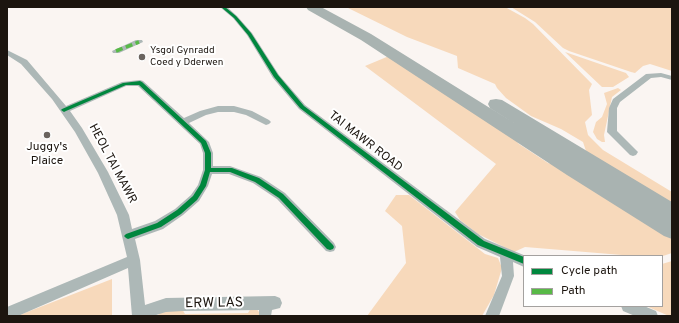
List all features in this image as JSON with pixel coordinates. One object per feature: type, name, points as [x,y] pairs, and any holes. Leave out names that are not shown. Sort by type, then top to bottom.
[{"type":"highway","points":[[312,7],[366,37],[574,170],[672,229]]},
{"type":"highway","points":[[338,7],[395,40],[672,213]]},
{"type":"street","name":"TAI MAWR ROAD","points":[[223,7],[235,16],[250,34],[276,76],[302,107],[481,243],[523,261]]},
{"type":"street","points":[[116,50],[139,42]]},
{"type":"street","name":"HEOL TAI MAWR","points":[[7,52],[24,62],[45,85],[80,130],[103,172],[124,215],[134,260],[140,315]]},
{"type":"street","points":[[633,152],[612,132],[613,108],[616,101],[649,76],[661,75],[672,78]]},
{"type":"street","points":[[64,110],[125,84],[140,83],[204,142],[208,153],[208,170],[203,186],[194,198],[179,212],[159,224],[128,236]]},
{"type":"street","points":[[183,122],[203,113],[218,109],[234,109],[249,113],[266,122]]},
{"type":"street","points":[[208,170],[230,170],[257,180],[281,196],[330,247]]},
{"type":"street","points":[[492,316],[508,276],[506,253]]},
{"type":"street","points":[[7,314],[134,260]]},
{"type":"street","name":"ERW LAS","points":[[140,315],[166,305],[183,304],[268,307]]},
{"type":"street","points":[[630,307],[651,316]]},
{"type":"shaded area","points":[[346,7],[505,7],[525,18],[533,24],[592,84],[589,90],[592,115],[585,122],[588,135],[603,150],[672,192],[672,206],[586,151],[583,142],[561,129],[531,116],[506,98],[495,84],[458,68],[457,56],[407,37]]},
{"type":"shaded area","points":[[511,7],[672,7],[672,71],[650,64],[643,66],[635,73],[569,51],[563,48],[535,22]]},
{"type":"shaded area","points":[[565,52],[626,73],[629,77],[613,87],[602,87]]},
{"type":"shaded area","points":[[389,56],[510,134],[519,144],[548,163],[558,166],[672,238],[672,253],[663,256],[622,255],[525,247],[514,252],[478,234],[460,220],[455,212],[496,164],[365,66]]},
{"type":"shaded area","points":[[618,88],[621,90],[612,97],[604,135],[605,142],[602,142],[597,139],[593,132],[596,122],[602,117],[607,104],[604,93]]},
{"type":"shaded area","points":[[396,195],[409,195],[485,254],[498,258],[502,268],[494,295],[482,316],[367,316],[406,263],[402,226],[385,211]]},
{"type":"shaded area","points":[[672,261],[672,316],[648,307],[663,307],[663,264]]},
{"type":"shaded area","points":[[112,279],[112,316],[17,316]]},
{"type":"shaded area","points":[[251,308],[256,308],[259,312],[259,316],[157,316],[160,313],[182,309],[185,314],[248,313]]},
{"type":"marked path","points":[[116,51],[139,42]]},
{"type":"cycle path","points":[[223,7],[235,17],[250,34],[276,76],[302,107],[481,243],[523,261]]},
{"type":"cycle path","points":[[64,110],[125,84],[140,83],[204,142],[208,153],[208,170],[203,186],[195,198],[179,212],[159,225],[128,236]]},
{"type":"cycle path","points":[[208,170],[230,170],[257,180],[281,196],[330,247]]},
{"type":"place","name":"Ysgol Gynradd Coed y Dderwen","points":[[142,57]]},
{"type":"place","name":"Juggy's Plaice","points":[[47,135]]}]
